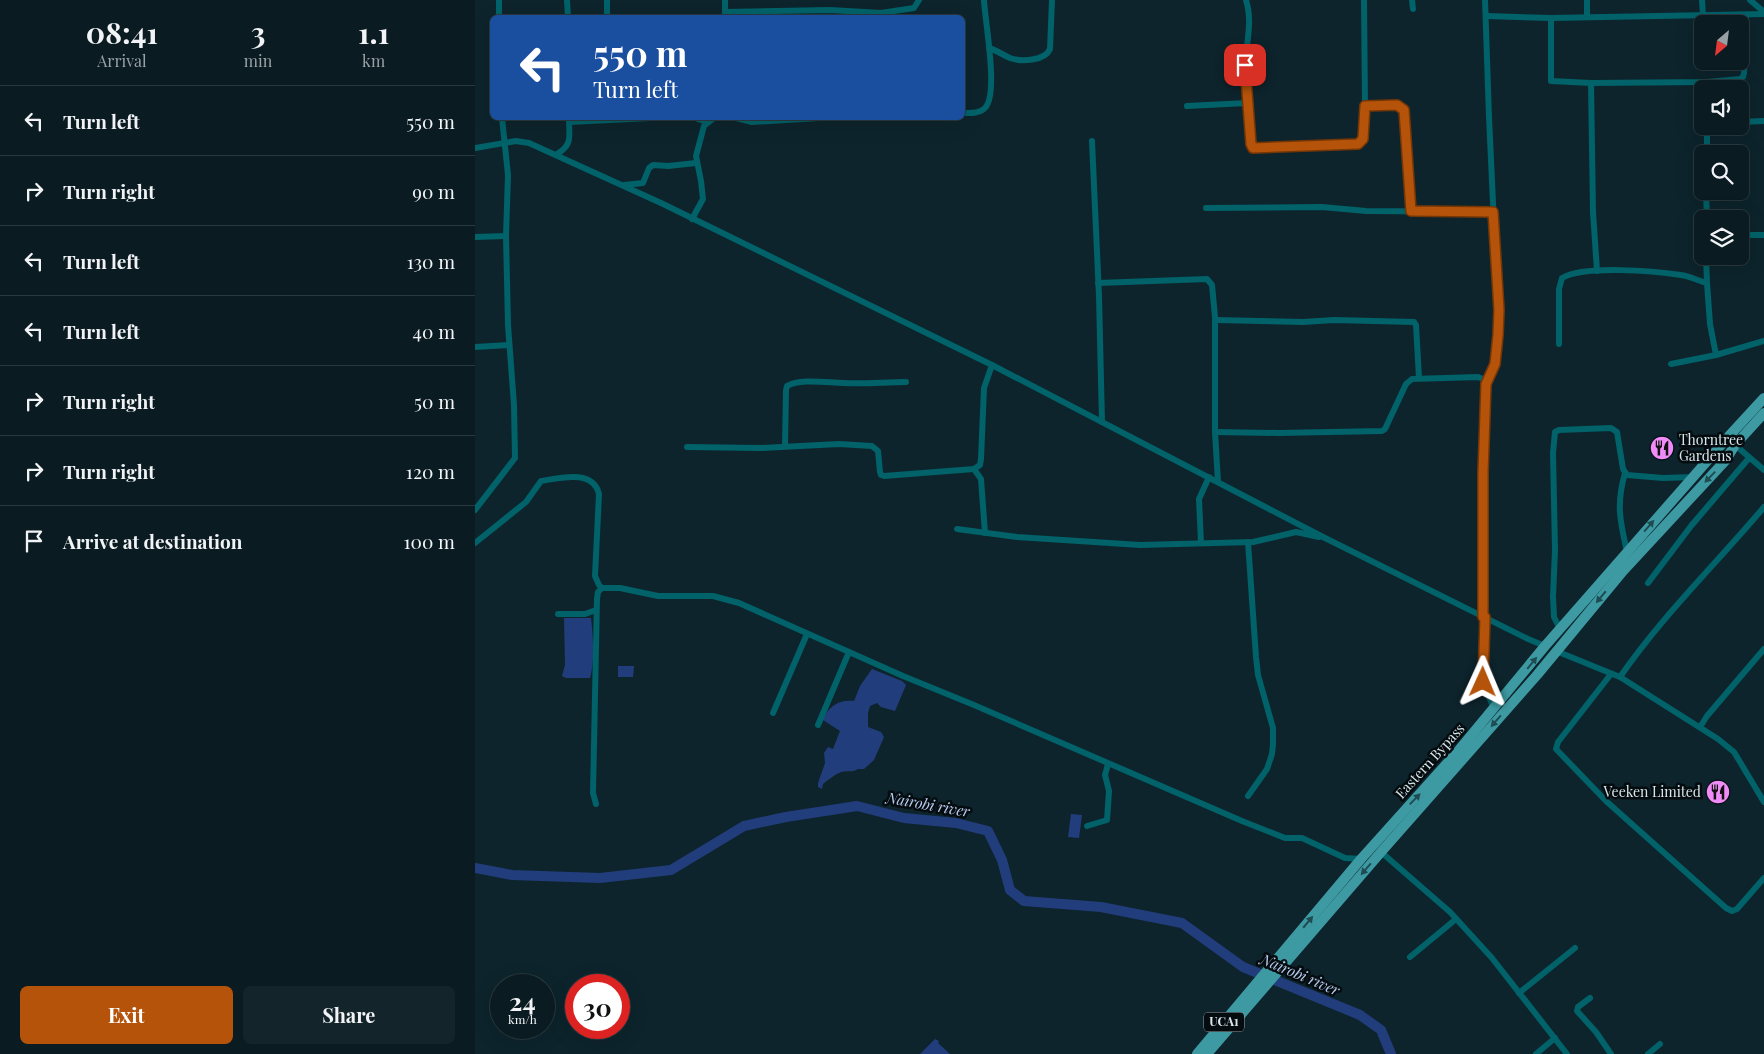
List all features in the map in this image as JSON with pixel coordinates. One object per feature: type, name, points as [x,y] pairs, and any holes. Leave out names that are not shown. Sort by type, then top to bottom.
[{"type":"main road","name":"Eastern Bypass","points":[[1207,1054],[1361,859],[1494,709],[1545,646],[1627,552],[1764,398]]},
{"type":"main road","name":"Eastern Bypass","points":[[1282,960],[1381,852],[1623,571],[1725,461],[1735,445],[1764,413]]},
{"type":"main road","name":"Eastern Bypass","points":[[1197,1054],[1256,991]]},
{"type":"street","points":[[499,0],[499,15]]},
{"type":"street","points":[[567,0],[568,15]]},
{"type":"street","points":[[607,0],[607,15]]},
{"type":"street","points":[[725,0],[725,15],[831,10],[881,15],[914,8],[919,0]]},
{"type":"street","points":[[965,113],[980,112],[988,104],[990,98],[991,79],[984,0]]},
{"type":"street","points":[[989,48],[1010,58],[1021,60],[1045,56],[1050,49],[1052,0]]},
{"type":"street","points":[[1246,0],[1249,11],[1249,38],[1245,65],[1247,103],[1251,144],[1253,148],[1257,149],[1358,144],[1363,139],[1365,106],[1364,0]]},
{"type":"street","points":[[1411,0],[1413,8]]},
{"type":"street","points":[[1485,0],[1493,212],[1499,310],[1495,364],[1486,384],[1483,473],[1483,682],[1494,709]]},
{"type":"street","points":[[1587,0],[1587,17]]},
{"type":"street","points":[[1702,0],[1703,15]]},
{"type":"street","points":[[1750,0],[1764,13]]},
{"type":"street","points":[[1749,16],[1764,13]]},
{"type":"street","points":[[1486,16],[1551,18],[1694,15]]},
{"type":"street","points":[[1551,18],[1551,81],[1694,85]]},
{"type":"street","points":[[1734,80],[1743,77],[1743,70]]},
{"type":"street","points":[[1591,83],[1593,212],[1597,271]]},
{"type":"street","points":[[1187,106],[1247,103]]},
{"type":"street","points":[[1365,106],[1397,105],[1404,110],[1411,211]]},
{"type":"street","points":[[475,510],[515,458],[506,236],[508,176],[502,120]]},
{"type":"street","points":[[567,159],[569,120]]},
{"type":"street","points":[[701,120],[707,122]]},
{"type":"street","points":[[693,219],[703,200],[696,156],[705,126],[710,120]]},
{"type":"street","points":[[744,120],[752,122],[764,120]]},
{"type":"street","points":[[1749,122],[1764,121]]},
{"type":"street","points":[[475,148],[523,141],[557,154],[992,365],[1323,537],[1545,646]]},
{"type":"street","points":[[1092,142],[1102,422]]},
{"type":"street","points":[[557,154],[567,147]]},
{"type":"street","points":[[623,185],[643,183],[649,168],[653,165],[668,166],[696,163]]},
{"type":"street","points":[[1207,208],[1322,207],[1366,211],[1493,212]]},
{"type":"street","points":[[1749,235],[1764,235]]},
{"type":"street","points":[[475,238],[506,236]]},
{"type":"street","points":[[1706,265],[1710,324],[1716,355]]},
{"type":"street","points":[[1559,344],[1559,283],[1567,275],[1597,271],[1683,275],[1707,283]]},
{"type":"street","points":[[1098,283],[1207,279],[1212,285],[1215,320],[1217,482]]},
{"type":"street","points":[[1215,320],[1413,322],[1416,325],[1419,378]]},
{"type":"street","points":[[1671,364],[1716,355],[1764,341]]},
{"type":"street","points":[[475,347],[509,345]]},
{"type":"street","points":[[687,447],[839,444],[872,446],[878,451],[879,472],[884,476],[974,469],[980,465],[984,388],[992,365]]},
{"type":"street","points":[[1215,432],[1382,431],[1385,429],[1406,384],[1412,378],[1478,377],[1483,379],[1486,384]]},
{"type":"street","points":[[785,446],[787,386],[812,382],[845,384],[906,382]]},
{"type":"street","points":[[1560,629],[1554,617],[1553,597],[1555,550],[1553,453],[1555,432],[1559,430],[1611,428],[1617,432],[1625,473],[1620,491],[1619,518],[1627,552]]},
{"type":"street","points":[[1735,445],[1764,470]]},
{"type":"street","points":[[1648,583],[1691,526],[1749,458]]},
{"type":"street","points":[[974,469],[981,479],[985,533]]},
{"type":"street","points":[[1625,473],[1631,476],[1693,477]]},
{"type":"street","points":[[475,543],[526,502],[541,482],[579,477],[587,479],[598,488],[599,494],[595,570],[597,581],[602,588]]},
{"type":"street","points":[[1201,543],[1199,499],[1209,477]]},
{"type":"street","points":[[1620,677],[1636,654],[1666,618],[1764,507]]},
{"type":"street","points":[[957,529],[1074,542],[1140,545],[1263,541],[1296,532],[1323,537]]},
{"type":"street","points":[[1248,542],[1258,675],[1273,728],[1272,754],[1267,769],[1248,796]]},
{"type":"street","points":[[597,804],[593,793],[596,610],[598,592],[602,588],[620,588],[658,596],[713,596],[727,599],[1272,834],[1285,838],[1302,838],[1345,858],[1361,859]]},
{"type":"street","points":[[558,614],[585,614],[596,610]]},
{"type":"street","points":[[773,713],[807,634]]},
{"type":"street","points":[[1700,727],[1707,716],[1764,649]]},
{"type":"street","points":[[1556,651],[1620,677],[1700,727],[1734,752],[1764,802]]},
{"type":"street","points":[[818,725],[849,652]]},
{"type":"street","points":[[1611,674],[1558,742],[1556,749],[1606,801],[1726,908],[1732,911],[1737,909],[1764,878]]},
{"type":"street","points":[[1087,826],[1107,820],[1109,791],[1105,775],[1108,764]]},
{"type":"street","points":[[1381,852],[1456,919],[1492,958],[1567,1054]]},
{"type":"street","points":[[1410,957],[1456,919]]},
{"type":"street","points":[[1519,993],[1575,948]]},
{"type":"street","points":[[1589,998],[1578,1006],[1577,1010],[1596,1032],[1609,1054]]},
{"type":"street","points":[[1536,1054],[1555,1038]]},
{"type":"street","points":[[1647,1054],[1660,1044]]},
{"type":"water","points":[[564,618],[591,618],[593,656],[590,678],[566,678],[562,676],[565,665]]},
{"type":"water","points":[[618,666],[634,666],[633,677],[618,677]]},
{"type":"water","points":[[872,669],[902,681],[906,685],[895,711],[881,707],[877,703],[870,706],[868,727],[881,732],[884,737],[874,760],[864,769],[843,771],[823,784],[822,789],[818,787],[818,783],[825,763],[824,753],[828,747],[833,749],[840,731],[823,720],[825,715],[831,707],[839,702],[854,701],[860,686]]},
{"type":"water","points":[[1071,814],[1082,815],[1079,838],[1068,837]]},
{"type":"water","points":[[935,1039],[950,1054],[920,1054]]},
{"type":"waterway","name":"Nairobi river","points":[[475,868],[512,875],[600,878],[671,870],[744,826],[786,817],[857,806],[904,818],[956,823],[988,831],[1002,860],[1010,890],[1024,901],[1101,907],[1182,923],[1243,967],[1360,1015],[1381,1030],[1391,1054]]},
{"type":"place","name":"Thorntree Gardens","points":[[1662,448]]},
{"type":"place","name":"Veeken Limited","points":[[1718,792]]},
{"type":"route","points":[[1245,65],[1248,120],[1253,148],[1358,144],[1363,139],[1365,106],[1401,106],[1404,110],[1411,211],[1493,212],[1499,310],[1495,364],[1486,384],[1483,473],[1483,617],[1485,617],[1483,682]]}]
